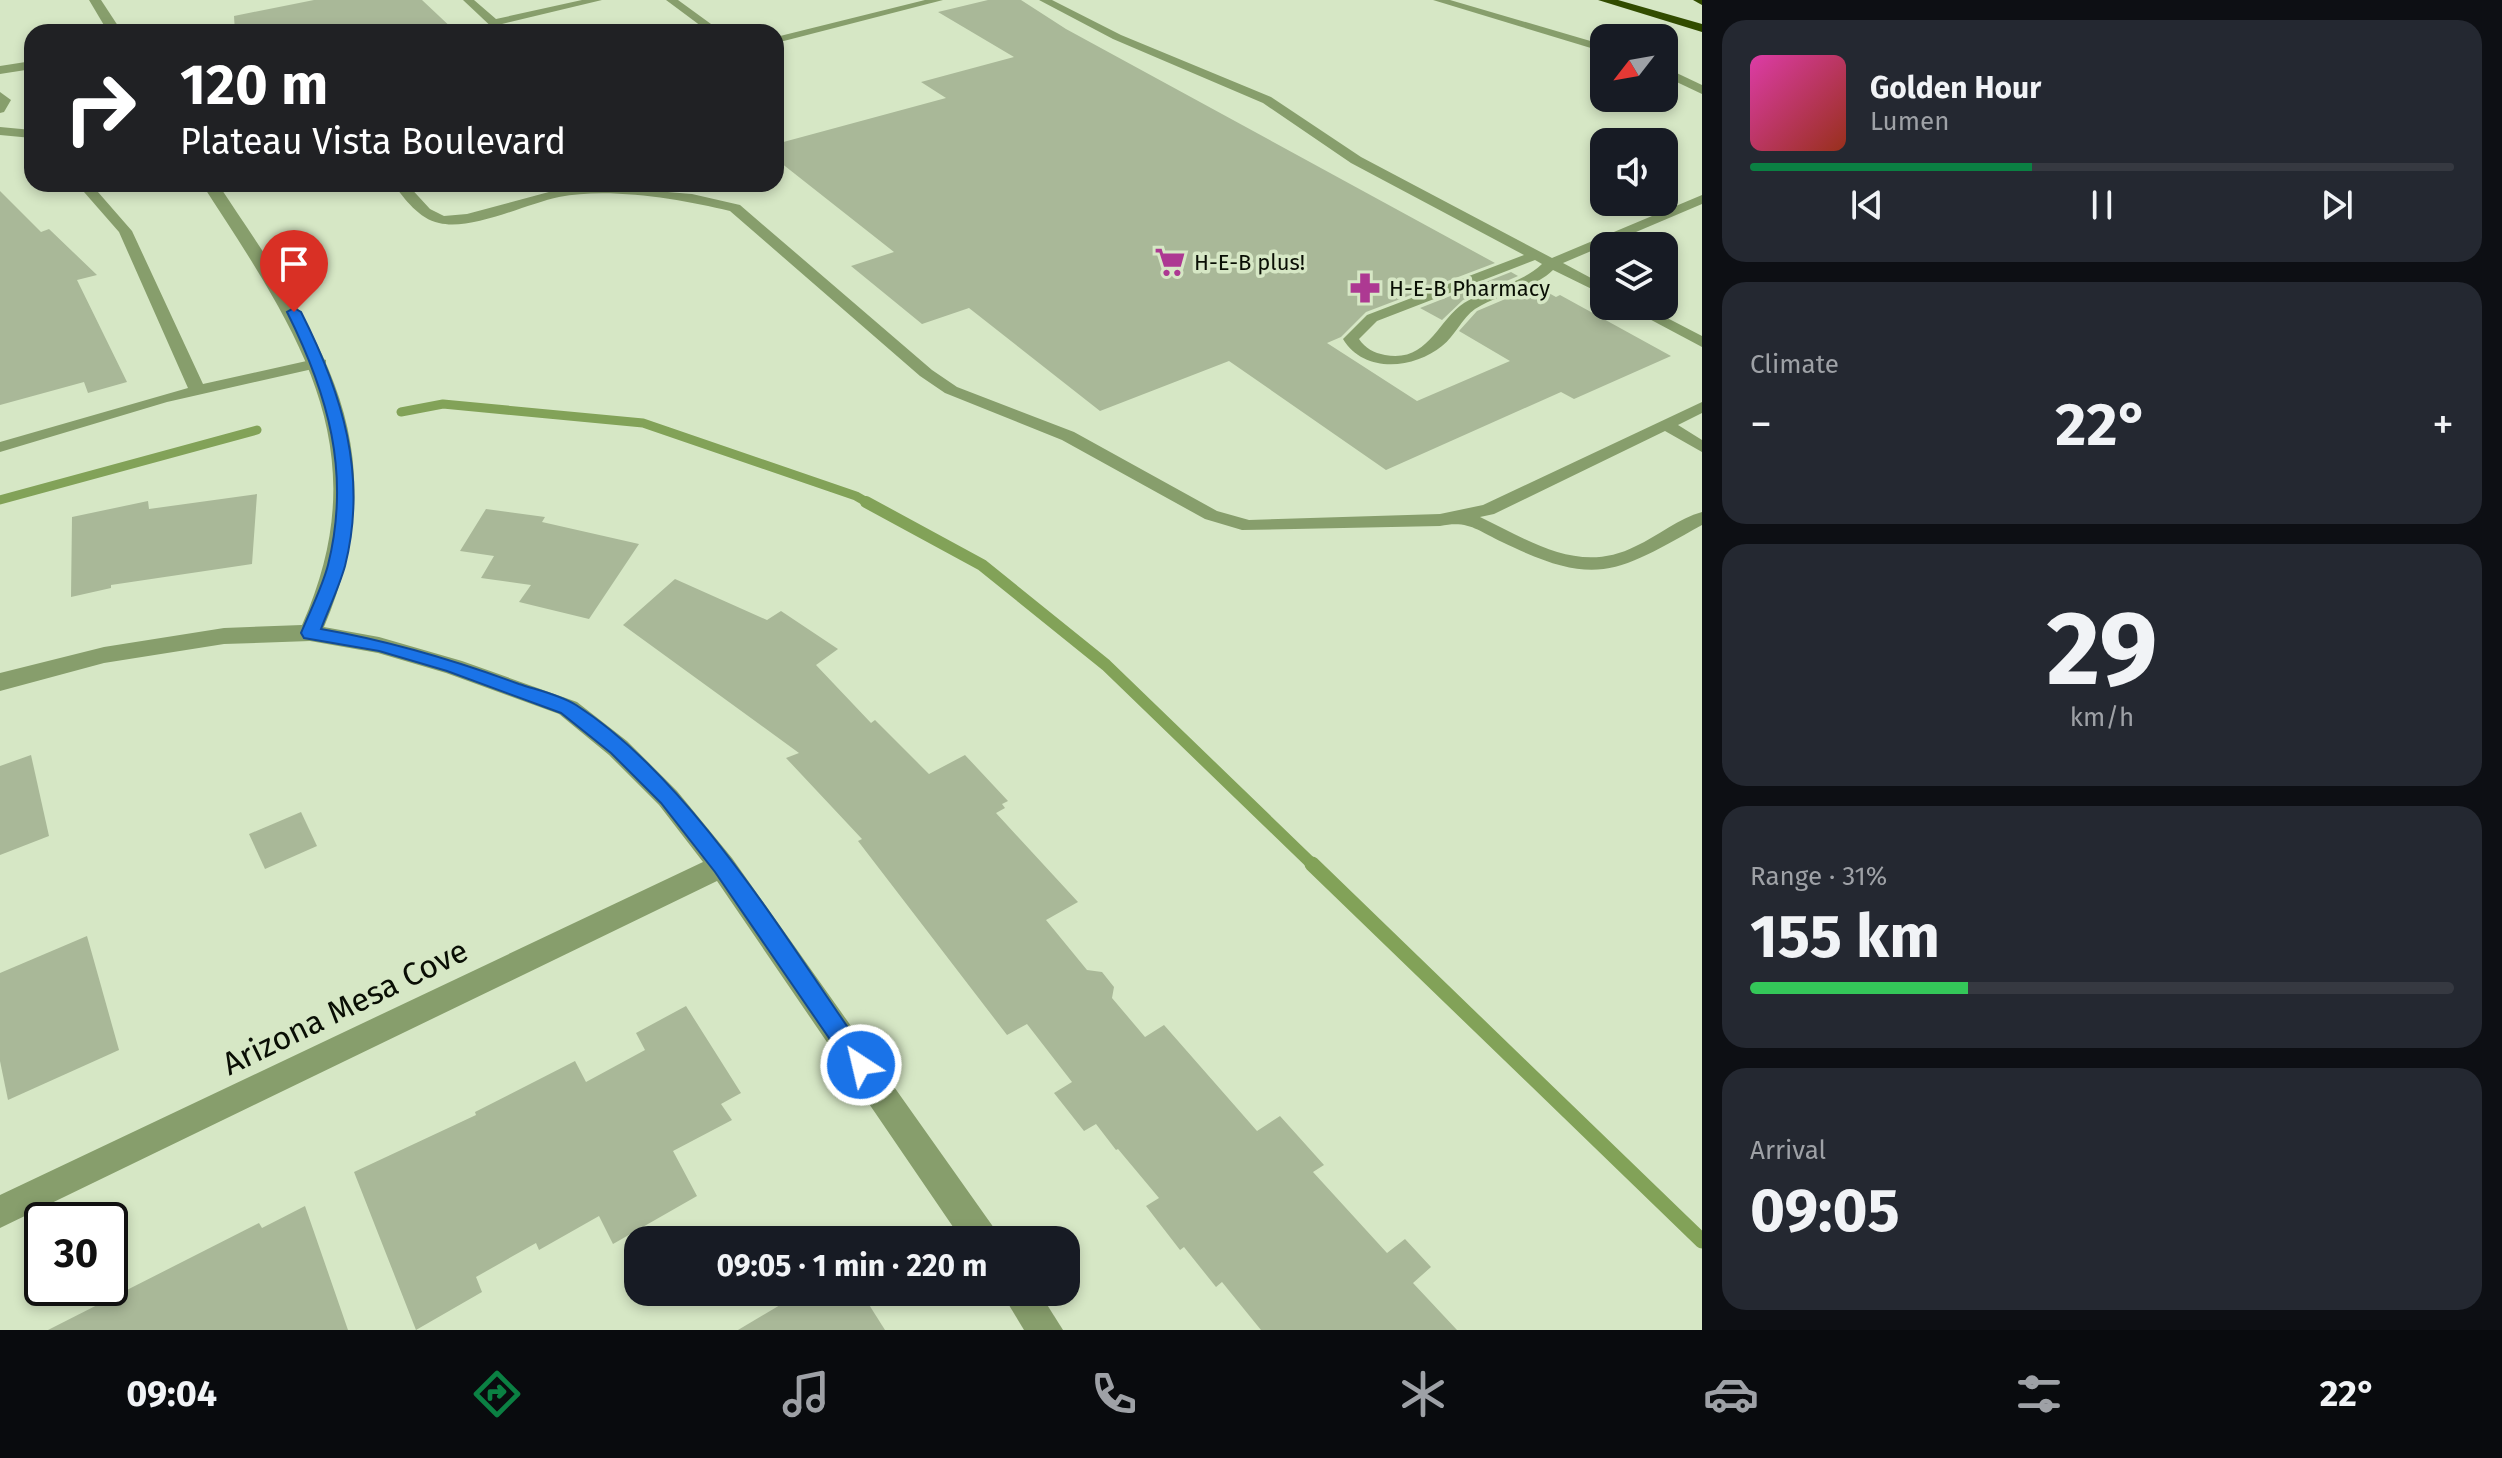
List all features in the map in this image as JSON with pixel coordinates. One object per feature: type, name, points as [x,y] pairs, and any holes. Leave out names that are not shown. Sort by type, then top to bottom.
[{"type":"highway","points":[[1604,0],[1702,28]]},
{"type":"highway","points":[[1631,0],[1702,18]]},
{"type":"street","points":[[95,0],[110,24]]},
{"type":"street","points":[[215,192],[294,312],[320,363],[339,425],[347,495],[336,566],[310,633]]},
{"type":"street","points":[[0,682],[104,655],[164,645],[224,636],[310,633],[379,645],[439,662],[568,708],[618,748],[668,798],[722,866],[972,1226]]},
{"type":"street","name":"Arizona Mesa Cove","points":[[0,1212],[722,866]]},
{"type":"street","points":[[1028,1306],[1045,1330]]},
{"type":"lane","points":[[468,0],[494,23],[597,0]]},
{"type":"lane","points":[[671,0],[705,24]]},
{"type":"lane","points":[[784,38],[938,0]]},
{"type":"lane","points":[[1044,0],[1117,37],[1259,96],[1356,160],[1590,284]]},
{"type":"lane","points":[[1438,0],[1590,45]]},
{"type":"lane","points":[[0,70],[24,66]]},
{"type":"lane","points":[[1678,78],[1702,90]]},
{"type":"lane","points":[[0,96],[5,100],[0,109]]},
{"type":"lane","points":[[0,131],[24,133]]},
{"type":"lane","points":[[91,192],[125,231],[198,392]]},
{"type":"lane","points":[[407,192],[425,212],[442,220],[468,218],[572,192]]},
{"type":"lane","points":[[616,192],[720,202],[745,213],[926,373],[951,390],[1068,436],[1211,515],[1248,526],[1414,521],[1463,516],[1510,502],[1702,407]]},
{"type":"lane","points":[[1536,255],[1372,318],[1351,339],[1355,348],[1389,360],[1416,356],[1427,351],[1451,329],[1457,316],[1468,307],[1542,274],[1551,263],[1702,199]]},
{"type":"lane","points":[[1660,320],[1702,342]]},
{"type":"lane","points":[[0,447],[163,398],[320,363]]},
{"type":"lane","points":[[1666,425],[1702,447]]},
{"type":"lane","points":[[1463,516],[1555,558],[1580,565],[1618,562],[1702,518]]},
{"type":"building","points":[[314,0],[422,0],[448,24],[234,24],[234,16]]},
{"type":"building","name":"H-E-B plus!","points":[[988,0],[1021,0],[1066,29],[1495,263],[1366,312],[1341,337],[1327,343],[1417,401],[1510,361],[1459,331],[1477,311],[1536,286],[1590,311],[1590,320],[1605,320],[1671,356],[1574,399],[1561,392],[1386,470],[1229,361],[1100,411],[969,308],[922,324],[851,266],[894,252],[784,165],[784,142],[946,98],[921,82],[1014,57],[938,12]]},
{"type":"building","points":[[0,191],[41,232],[49,229],[97,275],[77,280],[127,382],[88,393],[84,382],[0,405]]},
{"type":"building","points":[[1511,272],[1518,276],[1463,300],[1442,320],[1420,308]]},
{"type":"building","points":[[257,494],[252,564],[111,585],[111,588],[71,597],[72,517],[148,501],[149,509]]},
{"type":"building","points":[[486,509],[545,517],[542,522],[639,544],[589,619],[519,602],[531,585],[481,578],[494,556],[460,551]]},
{"type":"building","points":[[675,579],[767,620],[781,611],[838,649],[816,665],[871,723],[875,720],[929,774],[965,755],[1008,801],[1002,804],[1005,808],[996,813],[1078,902],[1046,920],[1087,970],[1102,972],[1114,987],[1112,998],[1145,1037],[1164,1025],[1257,1131],[1280,1116],[1324,1165],[1313,1172],[1387,1253],[1405,1239],[1431,1267],[1413,1283],[1457,1330],[1261,1330],[1222,1282],[1216,1287],[1184,1247],[1180,1250],[1146,1206],[1159,1198],[1096,1124],[1084,1131],[1054,1093],[1072,1082],[1027,1024],[1007,1035],[858,841],[862,839],[786,758],[799,753],[623,625]]},
{"type":"building","points":[[31,755],[49,836],[0,855],[0,766]]},
{"type":"building","points":[[301,812],[317,846],[265,869],[249,834]]},
{"type":"building","points":[[87,936],[119,1050],[8,1100],[0,1061],[0,973]]},
{"type":"building","points":[[686,1006],[741,1093],[721,1104],[732,1120],[673,1151],[697,1196],[644,1226],[624,1226],[624,1238],[613,1244],[599,1216],[539,1250],[536,1243],[476,1277],[482,1292],[416,1330],[354,1172],[476,1115],[475,1112],[575,1061],[586,1082],[645,1050],[636,1033]]},
{"type":"building","points":[[305,1206],[348,1330],[48,1330],[95,1306],[128,1306],[128,1289],[259,1223],[262,1228]]},
{"type":"building","points":[[778,1306],[870,1306],[885,1330],[738,1330]]},
{"type":"waterway","points":[[401,412],[443,404],[643,423],[856,496],[870,504]]},
{"type":"waterway","points":[[0,500],[257,430]]},
{"type":"waterway","points":[[866,502],[982,565],[1106,665],[1314,866]]},
{"type":"waterway","points":[[1312,864],[1702,1241]]},
{"type":"place","name":"H-E-B plus!","points":[[1170,262]]},
{"type":"place","name":"H-E-B Pharmacy","points":[[1365,288]]},
{"type":"route","points":[[294,312],[320,363],[339,425],[347,495],[336,566],[310,633],[379,645],[454,667],[568,708],[618,748],[668,798],[722,866],[861,1065]]}]
